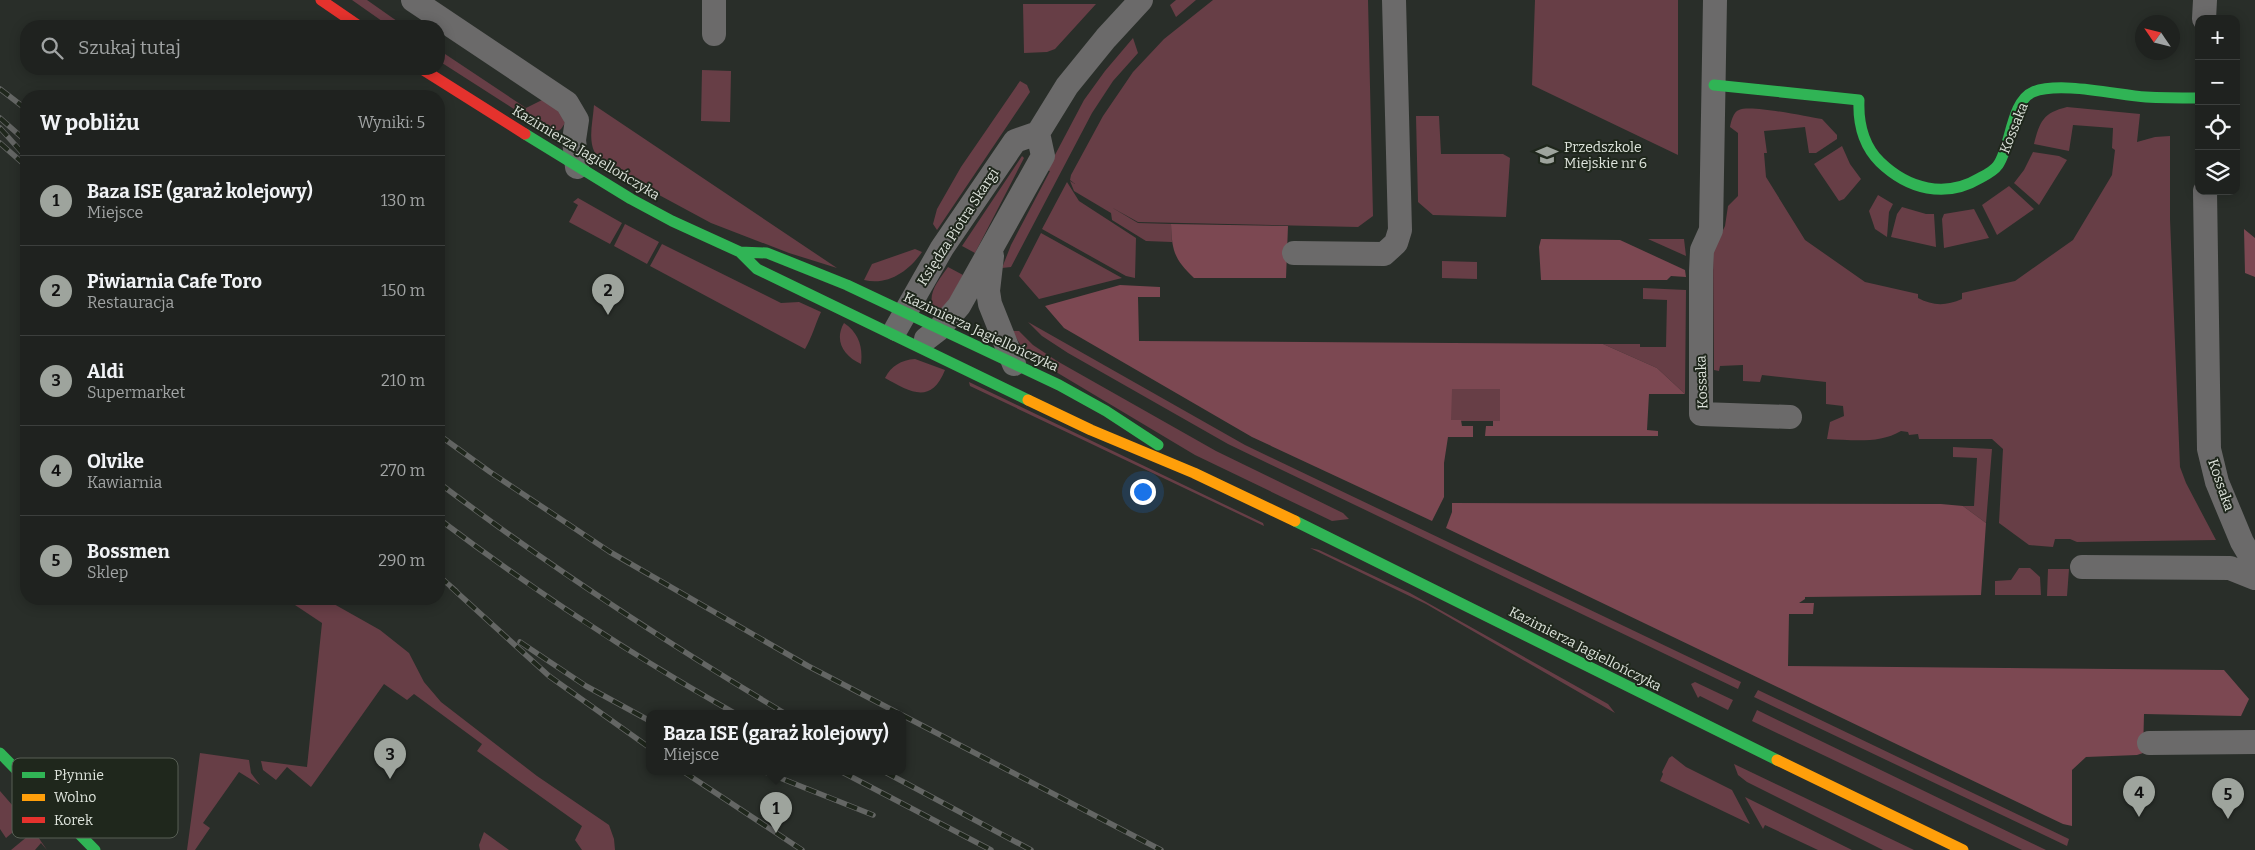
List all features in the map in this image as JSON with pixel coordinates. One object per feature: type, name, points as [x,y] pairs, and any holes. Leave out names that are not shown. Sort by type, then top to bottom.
[{"type":"main road","points":[[321,0],[350,20]]},
{"type":"main road","name":"Kazimierza Jagiellończyka","points":[[431,75],[577,167],[672,221],[740,252],[757,269],[1091,430],[1194,473],[1330,538],[1662,704],[1963,850]]},
{"type":"main road","name":"Kossaka","points":[[1714,84],[1859,100],[1858,118],[1863,138],[1875,157],[1891,173],[1916,188],[1941,192],[1972,184],[1998,165],[2009,141],[2016,115],[2025,98],[2032,92],[2065,89],[2145,97],[2195,98]]},
{"type":"main road","name":"Kazimierza Jagiellończyka","points":[[740,252],[767,252],[848,285],[1059,385],[1149,437],[1194,473]]},
{"type":"main road","points":[[0,753],[12,766]]},
{"type":"main road","points":[[83,838],[95,850]]},
{"type":"street","points":[[413,0],[443,20]]},
{"type":"street","points":[[714,0],[714,34]]},
{"type":"street","points":[[917,346],[939,329],[959,306],[1043,156],[1038,133],[1067,86],[1106,38],[1141,0]]},
{"type":"street","points":[[1294,253],[1384,254],[1396,242],[1400,230],[1400,192],[1394,0]]},
{"type":"street","name":"Kossaka","points":[[1715,0],[1711,230],[1702,250],[1701,271],[1701,414],[1790,417]]},
{"type":"street","points":[[2204,15],[2205,0]]},
{"type":"street","points":[[445,21],[567,103],[577,120],[574,140],[577,167]]},
{"type":"street","name":"Księdza Piotra Skargi","points":[[892,335],[942,248],[1015,141],[1038,133]]},
{"type":"street","name":"Kossaka","points":[[2205,195],[2209,449],[2217,482],[2242,542],[2255,564]]},
{"type":"street","points":[[993,245],[988,291],[990,304],[1014,364]]},
{"type":"street","points":[[2082,567],[2230,568],[2255,578]]},
{"type":"street","points":[[2148,743],[2255,742]]},
{"type":"shaded area","points":[[352,0],[367,0],[395,20],[380,20]]},
{"type":"shaded area","points":[[1176,0],[1196,0],[1176,17],[1170,5]]},
{"type":"shaded area","points":[[1213,0],[1368,0],[1373,216],[1358,227],[1138,222],[1111,207],[1138,223],[1171,224],[1172,242],[1146,241],[1112,220],[1111,213],[1074,191],[1070,181],[1075,184],[1070,180],[1071,175],[1103,116],[1133,72],[1164,39]]},
{"type":"shaded area","points":[[1535,0],[1678,0],[1678,155],[1532,85]]},
{"type":"shaded area","points":[[1023,4],[1096,4],[1055,49],[1047,52],[1024,53]]},
{"type":"shaded area","points":[[1133,38],[1138,53],[1113,81],[1092,113],[1011,267],[1002,268],[1011,245],[1050,171],[1047,170],[1084,100],[1105,71]]},
{"type":"shaded area","points":[[445,54],[526,108],[544,99],[560,108],[565,123],[555,133],[548,131],[445,65]]},
{"type":"shaded area","points":[[702,70],[731,71],[730,122],[701,121]]},
{"type":"shaded area","points":[[1020,81],[1027,85],[1030,92],[937,230],[933,224],[937,209],[961,167]]},
{"type":"shaded area","points":[[594,105],[837,268],[789,253],[711,223],[609,168],[596,155],[591,140]]},
{"type":"shaded area","points":[[2067,107],[2140,114],[2137,142],[2155,137],[2170,136],[2170,219],[2180,467],[2186,483],[2216,540],[2077,542],[2070,539],[2055,539],[2053,547],[2029,545],[1999,523],[2003,449],[1992,439],[1919,439],[1918,434],[1909,435],[1908,432],[1901,431],[1875,440],[1827,439],[1830,422],[1844,416],[1843,406],[1826,404],[1826,382],[1762,375],[1760,382],[1743,381],[1743,365],[1720,366],[1719,371],[1714,370],[1713,250],[1725,226],[1728,206],[1738,196],[1738,133],[1730,127],[1737,111],[1754,109],[1822,119],[1837,135],[1837,139],[1816,153],[1809,153],[1805,127],[1764,131],[1767,153],[1764,153],[1766,177],[1805,240],[1865,282],[1918,294],[1918,298],[1924,301],[1940,304],[1962,299],[1962,293],[2015,281],[2073,240],[2112,175],[2115,150],[2112,148],[2113,128],[2073,125],[2069,151],[2034,144],[2038,129],[2044,119],[2053,112]]},
{"type":"shaded area","points":[[1416,116],[1439,116],[1441,154],[1503,154],[1510,158],[1506,217],[1433,215],[1418,202]]},
{"type":"shaded area","points":[[1842,146],[1850,164],[1861,179],[1844,199],[1839,201],[1814,164]]},
{"type":"shaded area","points":[[2033,152],[2059,156],[2067,160],[2039,205],[2014,183],[2024,170]]},
{"type":"shaded area","points":[[1022,156],[1024,158],[975,253],[962,246]]},
{"type":"shaded area","points":[[1067,182],[1079,201],[1136,238],[1135,278],[1126,276],[1042,229]]},
{"type":"shaded area","points":[[2009,186],[2034,209],[1997,235],[1982,205]]},
{"type":"shaded area","points":[[1878,195],[1893,204],[1889,212],[1887,237],[1875,229],[1869,211]]},
{"type":"shaded area","points":[[578,198],[622,223],[610,244],[569,222],[578,205],[573,202]]},
{"type":"shaded area","points":[[1902,207],[1926,214],[1934,214],[1936,247],[1891,237],[1897,214]]},
{"type":"shaded area","points":[[1974,209],[1989,238],[1944,248],[1942,219],[1944,214]]},
{"type":"shaded area","points":[[625,224],[659,242],[647,264],[614,246]]},
{"type":"shaded area","points":[[1171,224],[1288,226],[1286,278],[1194,278],[1175,254]]},
{"type":"shaded area","points":[[2244,229],[2255,238],[2255,277],[2245,273]]},
{"type":"shaded area","points":[[1041,233],[1122,278],[1039,299],[1019,276]]},
{"type":"shaded area","points":[[1541,239],[1620,240],[1685,270],[1686,277],[1671,276],[1667,280],[1541,280],[1539,247]]},
{"type":"shaded area","points":[[1648,239],[1684,239],[1686,256]]},
{"type":"shaded area","points":[[662,244],[781,303],[799,302],[821,312],[805,349],[650,266]]},
{"type":"shaded area","points":[[915,249],[922,252],[904,271],[881,281],[864,280],[872,264]]},
{"type":"shaded area","points":[[1442,261],[1477,262],[1477,279],[1442,278]]},
{"type":"shaded area","points":[[948,267],[963,275],[949,301],[941,310],[934,310],[932,304],[933,293]]},
{"type":"shaded area","points":[[1120,285],[1160,287],[1160,297],[1138,297],[1139,341],[1603,344],[1657,368],[1685,394],[1649,394],[1647,430],[1658,431],[1658,436],[1485,436],[1486,426],[1493,426],[1493,421],[1500,421],[1500,389],[1452,389],[1451,420],[1461,420],[1462,426],[1473,426],[1473,437],[1448,437],[1444,463],[1444,497],[1432,521],[1252,437],[1064,328],[1045,306]]},
{"type":"shaded area","points":[[1643,288],[1686,290],[1685,394],[1657,368],[1603,344],[1640,344],[1640,347],[1666,347],[1667,300],[1643,299]]},
{"type":"shaded area","points":[[1028,322],[1245,445],[1741,682],[1738,689],[1228,444],[1068,353],[1042,336]]},
{"type":"shaded area","points":[[844,323],[853,331],[859,341],[861,364],[849,357],[842,347],[840,335]]},
{"type":"shaded area","points":[[1012,331],[1019,331],[1033,345],[1057,361],[1216,451],[1343,513],[1349,519],[1332,521],[1195,455],[1031,357],[1023,349]]},
{"type":"shaded area","points":[[915,359],[945,370],[933,388],[926,392],[911,391],[885,378],[897,364]]},
{"type":"shaded area","points":[[969,382],[1263,523],[1264,526],[970,386]]},
{"type":"shaded area","points":[[1451,389],[1500,389],[1500,421],[1451,421]]},
{"type":"shaded area","points":[[1953,447],[1992,449],[1986,523],[1963,506],[1974,506],[1977,458],[1953,457]]},
{"type":"shaded area","points":[[1452,503],[1941,504],[1963,506],[1986,523],[1981,595],[1805,597],[1799,603],[1814,603],[1813,614],[1789,614],[1788,666],[2224,670],[2249,699],[2241,716],[2144,714],[2143,753],[2137,755],[2086,757],[2072,770],[2072,826],[2063,824],[1446,528],[1452,512]]},
{"type":"shaded area","points":[[1310,548],[1319,550],[1410,593],[1608,704],[1615,713],[1426,604]]},
{"type":"shaded area","points":[[2019,568],[2030,568],[2040,577],[2041,595],[1995,595],[1995,581],[2011,580]]},
{"type":"shaded area","points":[[2048,569],[2069,569],[2067,596],[2047,596]]},
{"type":"shaded area","points":[[295,605],[336,605],[380,630],[409,653],[424,682],[441,702],[537,776],[609,825],[614,839],[615,850],[582,850],[575,840],[582,826],[477,751],[482,744],[414,694],[407,700],[384,684],[311,787],[287,767],[276,780],[263,770],[261,761],[307,767],[322,623]]},
{"type":"shaded area","points":[[1695,682],[1733,700],[1728,710],[1700,696],[1698,698],[1691,684]]},
{"type":"shaded area","points":[[1758,690],[2069,839],[2067,846],[1754,697]]},
{"type":"shaded area","points":[[1757,710],[2046,850],[2022,850],[1752,721]]},
{"type":"shaded area","points":[[200,753],[249,760],[251,773],[260,785],[239,772],[203,823],[210,828],[195,850],[187,850]]},
{"type":"shaded area","points":[[1672,756],[1686,767],[1732,790],[1750,824],[1660,781],[1662,772]]},
{"type":"shaded area","points":[[1734,764],[1914,850],[1883,850],[1747,782],[1738,775]]},
{"type":"shaded area","points":[[0,791],[12,805],[12,833],[6,838],[0,829]]},
{"type":"shaded area","points":[[1745,797],[1852,850],[1818,850],[1765,825],[1763,829]]},
{"type":"shaded area","points":[[484,832],[509,850],[480,850],[479,845]]},
{"type":"shaded area","points":[[26,838],[39,838],[47,850],[41,843],[35,850],[11,850]]},
{"type":"railway","points":[[0,89],[20,104]]},
{"type":"railway","points":[[0,118],[20,136]]},
{"type":"railway","points":[[0,128],[20,150]]},
{"type":"railway","points":[[0,143],[20,161]]},
{"type":"railway","points":[[445,439],[490,472],[610,552],[808,666],[892,710]]},
{"type":"railway","points":[[445,487],[566,574],[697,660],[779,710]]},
{"type":"railway","points":[[445,523],[511,571],[622,646],[729,710]]},
{"type":"railway","points":[[445,581],[456,591]]},
{"type":"railway","points":[[451,587],[549,676],[646,745]]},
{"type":"railway","points":[[520,642],[586,686],[646,719]]},
{"type":"railway","points":[[906,717],[1161,850]]},
{"type":"railway","points":[[689,775],[802,850]]},
{"type":"railway","points":[[773,775],[873,815]]},
{"type":"railway","points":[[848,775],[991,850]]},
{"type":"railway","points":[[891,775],[1031,850]]},
{"type":"traffic: fast","points":[[1714,85],[1859,100],[1859,117],[1863,133],[1869,148],[1880,162],[1903,179],[1927,188],[1940,189],[1954,188],[1967,184],[1996,167],[2006,147],[2020,105],[2033,92],[2044,89],[2073,88],[2146,97],[2195,98]]},
{"type":"traffic: fast","points":[[525,134],[631,199],[672,221],[740,252],[757,269],[1028,400]]},
{"type":"traffic: fast","points":[[740,252],[767,253],[847,285],[1059,385],[1106,411],[1158,445]]},
{"type":"traffic: fast","points":[[1295,521],[1777,760]]},
{"type":"traffic: fast","points":[[0,753],[12,765]]},
{"type":"traffic: fast","points":[[83,838],[95,850]]},
{"type":"traffic: slow","points":[[1028,400],[1091,430],[1194,473],[1295,521]]},
{"type":"traffic: slow","points":[[1777,760],[1963,850]]},
{"type":"traffic: jam","points":[[321,0],[350,20]]},
{"type":"traffic: jam","points":[[432,75],[525,134]]},
{"type":"place","name":"Przedszkole Miejskie nr 6","points":[[1547,155]]},
{"type":"place","name":"Piwiarnia Cafe Toro","points":[[608,315]]},
{"type":"place","name":"Aldi","points":[[390,779]]},
{"type":"place","name":"Olvike","points":[[2139,817]]},
{"type":"place","name":"Bossmen","points":[[2228,819]]},
{"type":"place","name":"Baza ISE (garaż kolejowy)","points":[[776,833]]}]
